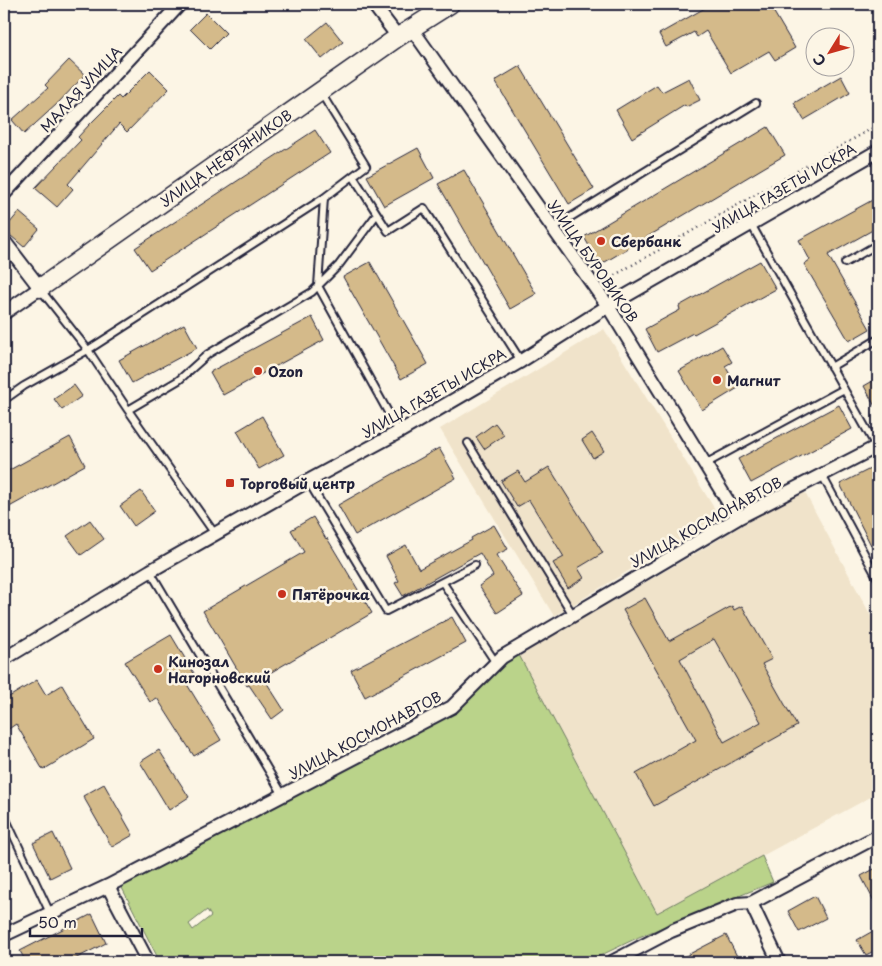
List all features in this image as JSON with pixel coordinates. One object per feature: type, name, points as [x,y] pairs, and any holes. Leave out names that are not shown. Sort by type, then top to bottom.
[{"type":"street","name":"МАЛАЯ УЛИЦА","points":[[4,194],[180,4]]},
{"type":"street","name":"УЛИЦА БУРОВИКОВ","points":[[373,4],[405,33],[594,286],[738,518]]},
{"type":"street","name":"УЛИЦА НЕФТЯНИКОВ","points":[[4,313],[405,33],[450,4]]},
{"type":"street","name":"УЛИЦА ГАЗЕТЫ ИСКРА","points":[[4,658],[214,534],[400,432],[521,361],[608,306],[878,151]]},
{"type":"street","points":[[4,241],[40,288]]},
{"type":"street","name":"УЛИЦА КОСМОНАВТОВ","points":[[4,935],[108,886],[452,706],[502,657],[738,518],[878,447]]},
{"type":"street","points":[[612,962],[671,931],[737,904],[751,902],[878,836]]},
{"type":"street","points":[[108,886],[148,962]]},
{"type":"street","points":[[751,902],[779,962]]},
{"type":"lane","points":[[4,400],[24,386],[88,350],[324,198],[366,166],[320,92]]},
{"type":"lane","points":[[552,228],[756,102]]},
{"type":"lane","points":[[353,176],[388,231],[424,208],[521,361]]},
{"type":"lane","points":[[324,198],[318,286],[400,432]]},
{"type":"lane","points":[[128,410],[179,380],[208,354],[312,292],[339,265],[377,214]]},
{"type":"lane","points":[[751,224],[878,447]]},
{"type":"lane","points":[[845,263],[878,244]]},
{"type":"lane","points":[[40,288],[88,350],[214,534]]},
{"type":"lane","points":[[831,367],[878,339]]},
{"type":"lane","points":[[705,464],[844,389]]},
{"type":"lane","points":[[468,443],[572,615]]},
{"type":"lane","points":[[822,475],[878,579]]},
{"type":"lane","points":[[308,481],[386,611],[475,565]]},
{"type":"lane","points":[[150,571],[283,795]]},
{"type":"lane","points":[[442,583],[496,664]]},
{"type":"lane","points":[[4,815],[50,913]]},
{"type":"path","points":[[876,4],[873,25],[878,35]]},
{"type":"path","points":[[594,286],[878,125]]},
{"type":"shaded area","points":[[604,329],[719,516],[554,616],[440,429]]},
{"type":"shaded area","points":[[803,489],[878,629],[878,793],[657,913],[519,655]]},
{"type":"green space","points":[[519,655],[657,913],[762,856],[773,882],[639,937],[587,962],[160,962],[121,886],[455,708],[498,667]],"holes":[[[207,910],[211,916],[193,930],[189,924]]]},
{"type":"building","points":[[712,4],[769,4],[795,48],[775,60],[769,51],[731,73],[706,31],[697,37],[694,32],[666,47],[659,34]]},
{"type":"building","points":[[206,13],[226,33],[210,49],[190,29]]},
{"type":"building","points":[[327,22],[343,42],[322,59],[306,39]]},
{"type":"building","points":[[69,60],[85,75],[24,134],[12,120],[48,88],[45,85]]},
{"type":"building","points":[[520,66],[594,189],[569,204],[495,81]]},
{"type":"building","points":[[150,70],[169,89],[127,132],[119,124],[68,184],[73,189],[57,207],[35,188],[81,140],[78,137],[89,125],[118,96],[121,99]]},
{"type":"building","points":[[689,78],[700,100],[686,107],[685,105],[632,138],[616,110],[657,85],[662,92]]},
{"type":"building","points":[[838,78],[842,78],[850,93],[804,120],[794,103]]},
{"type":"building","points":[[768,127],[785,155],[600,265],[584,237]]},
{"type":"building","points":[[315,130],[330,153],[150,270],[135,248]]},
{"type":"building","points":[[418,148],[434,178],[384,206],[367,176]]},
{"type":"building","points":[[464,170],[536,294],[510,309],[438,184]]},
{"type":"building","points":[[878,197],[878,227],[828,255],[870,329],[849,341],[804,264],[810,260],[799,240]]},
{"type":"building","points":[[19,212],[39,229],[24,247],[4,230]]},
{"type":"building","points":[[760,261],[776,289],[657,352],[645,329],[680,310],[679,306]]},
{"type":"building","points":[[370,262],[428,364],[401,379],[343,277]]},
{"type":"building","points":[[312,317],[324,340],[223,395],[210,372]]},
{"type":"building","points":[[184,324],[197,348],[132,383],[119,360]]},
{"type":"building","points":[[722,346],[732,362],[725,366],[738,388],[702,410],[679,371]]},
{"type":"building","points":[[878,378],[878,412],[864,386]]},
{"type":"building","points":[[74,385],[82,396],[62,410],[54,399]]},
{"type":"building","points":[[839,405],[852,429],[751,483],[738,459]]},
{"type":"building","points":[[262,416],[284,455],[259,469],[237,431]]},
{"type":"building","points":[[495,423],[504,435],[484,449],[476,437]]},
{"type":"building","points":[[592,433],[604,451],[593,458],[582,440]]},
{"type":"building","points":[[70,437],[85,465],[4,510],[4,473]]},
{"type":"building","points":[[439,448],[456,478],[355,535],[338,505]]},
{"type":"building","points":[[549,467],[603,553],[578,568],[584,578],[568,588],[553,563],[564,557],[529,500],[517,507],[501,481],[518,471],[525,482]]},
{"type":"building","points":[[872,468],[878,479],[878,559],[840,484]]},
{"type":"building","points":[[141,491],[155,511],[134,526],[120,506]]},
{"type":"building","points":[[313,517],[372,613],[263,677],[284,710],[272,719],[249,685],[247,686],[203,611],[304,552],[291,530]]},
{"type":"building","points":[[90,520],[104,539],[81,555],[67,536]]},
{"type":"building","points":[[494,525],[508,549],[496,555],[523,596],[497,613],[479,586],[493,576],[480,553],[403,596],[395,583],[399,581],[386,556],[406,545],[419,569],[472,540],[471,538]]},
{"type":"building","points":[[645,598],[669,641],[732,606],[734,610],[742,606],[772,659],[762,664],[797,726],[654,806],[636,774],[696,740],[623,610]],"holes":[[[714,639],[761,722],[724,742],[680,659]]]},
{"type":"building","points":[[452,617],[466,643],[365,697],[351,670]]},
{"type":"building","points":[[171,635],[195,675],[185,681],[221,740],[194,756],[157,698],[150,702],[125,662]]},
{"type":"building","points":[[37,680],[46,695],[62,685],[94,739],[43,770],[16,724],[4,732],[4,700]]},
{"type":"building","points":[[159,750],[189,797],[169,810],[140,762]]},
{"type":"building","points":[[104,784],[133,835],[112,847],[83,796]]},
{"type":"building","points":[[53,833],[70,868],[50,878],[33,843]]},
{"type":"building","points":[[878,867],[878,909],[861,876]]},
{"type":"building","points":[[815,896],[826,918],[799,932],[788,911]]},
{"type":"building","points":[[92,914],[106,943],[69,962],[26,962],[20,951]]},
{"type":"building","points":[[873,931],[878,940],[878,949],[866,955],[857,940]]},
{"type":"building","points":[[726,935],[740,962],[674,962]]},
{"type":"place","name":"Сбербанк","points":[[601,241]]},
{"type":"place","name":"Ozon","points":[[258,371]]},
{"type":"place","name":"Магнит","points":[[717,380]]},
{"type":"place","name":"Торговый центр","points":[[230,483]]},
{"type":"place","name":"Пятёрочка","points":[[282,594]]},
{"type":"place","name":"Кинозал Нагорновский","points":[[158,669]]}]
